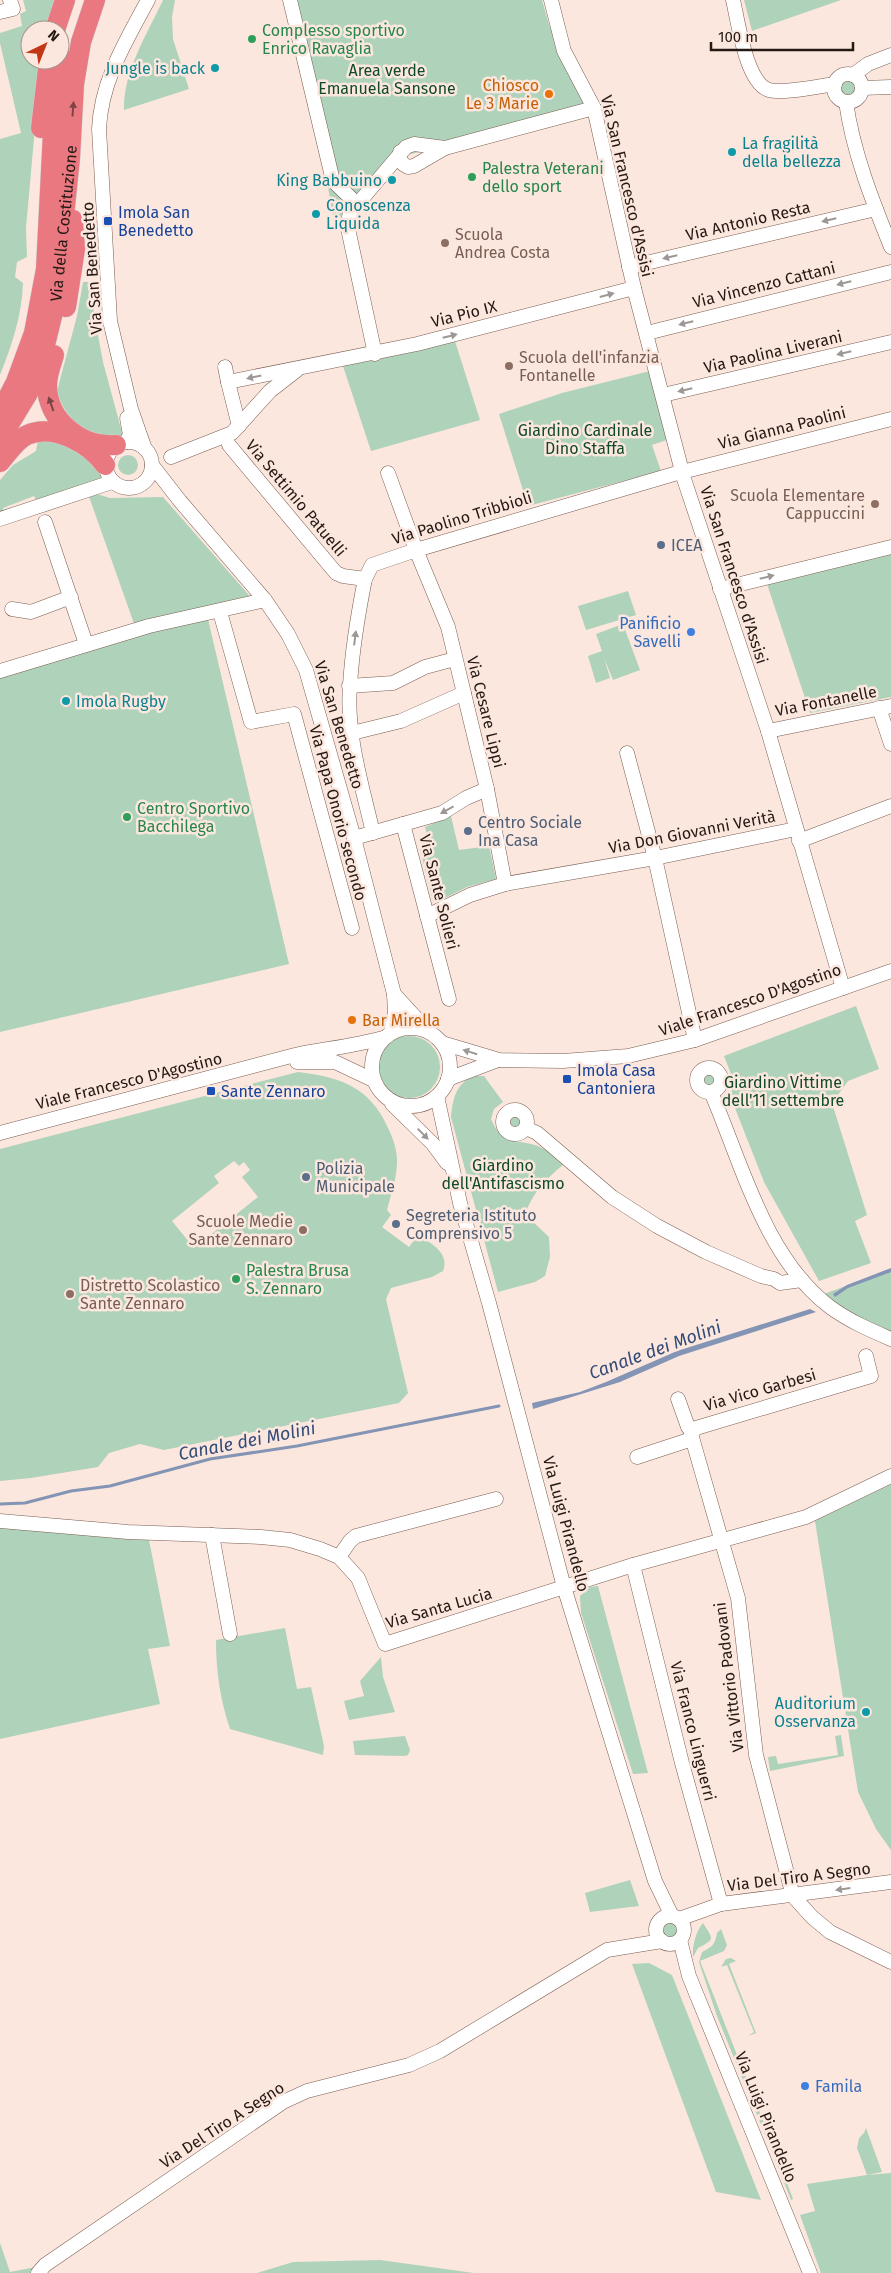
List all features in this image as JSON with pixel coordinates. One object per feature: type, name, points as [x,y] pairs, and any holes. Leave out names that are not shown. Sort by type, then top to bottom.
[{"type":"highway","points":[[58,20],[65,0]]},
{"type":"highway","name":"Via della Costituzione","points":[[0,413],[16,382],[34,333],[46,269],[53,132],[66,47],[79,0]]},
{"type":"highway","name":"Via della Costituzione","points":[[0,439],[28,393],[46,341],[55,304],[70,158],[74,84],[81,42],[95,0]]},
{"type":"highway","points":[[24,357],[32,311],[42,125],[48,70]]},
{"type":"highway","points":[[70,158],[75,250],[62,330],[48,374],[48,394],[52,409],[59,421],[68,430],[87,441],[101,445],[121,444]]},
{"type":"highway","points":[[0,462],[19,441],[28,435],[45,432],[69,437],[98,454],[109,473]]},
{"type":"street","points":[[0,12],[13,9],[10,0]]},
{"type":"street","name":"Via San Benedetto","points":[[139,0],[111,52],[100,81],[94,111],[93,131],[104,326],[114,372],[130,428],[130,435],[108,454],[109,473],[125,488],[152,486],[180,502]]},
{"type":"street","name":"Via San Benedetto","points":[[148,0],[108,78],[100,110],[99,129],[110,321],[131,409],[152,465],[180,502],[265,600],[288,634],[306,670],[354,838],[394,994],[395,1014],[387,1035]]},
{"type":"street","points":[[290,0],[334,181],[356,204]]},
{"type":"street","name":"Via San Francesco d'Assisi","points":[[551,0],[564,50],[594,108],[634,288],[682,471],[768,730],[843,988]]},
{"type":"street","points":[[733,0],[752,74],[760,85],[769,90],[780,91],[835,84],[844,75],[853,75],[860,80],[862,88],[859,97],[846,102],[838,98],[835,84]]},
{"type":"street","points":[[853,75],[868,64],[891,55]]},
{"type":"street","points":[[862,88],[891,87]]},
{"type":"street","points":[[846,102],[849,128],[891,247]]},
{"type":"street","points":[[385,171],[414,166],[445,148],[594,108]]},
{"type":"street","points":[[375,354],[346,224],[356,204],[400,152],[414,144],[445,148]]},
{"type":"street","points":[[400,152],[400,159],[408,167]]},
{"type":"street","name":"Via Antonio Resta","points":[[629,267],[876,209]]},
{"type":"street","name":"Via Vincenzo Cattani","points":[[646,333],[891,272]]},
{"type":"street","name":"Via Pio IX","points":[[228,382],[375,354],[634,288]]},
{"type":"street","name":"Via Paolina Liverani","points":[[663,396],[891,342]]},
{"type":"street","points":[[225,367],[239,426]]},
{"type":"street","name":"Via Pio IX","points":[[171,457],[232,433],[270,391],[302,367]]},
{"type":"street","name":"Via Gianna Paolini","points":[[682,471],[891,419]]},
{"type":"street","points":[[121,444],[140,444],[145,448]]},
{"type":"street","name":"Via Settimio Patuelli","points":[[230,445],[336,574],[365,579]]},
{"type":"street","points":[[139,486],[149,478],[152,465]]},
{"type":"street","name":"Via Paolino Tribbioli","points":[[365,579],[372,565],[416,550],[682,471]]},
{"type":"street","name":"Via San Benedetto","points":[[0,519],[109,473]]},
{"type":"street","name":"Via Cesare Lippi","points":[[388,474],[416,550],[448,627],[487,789],[505,884]]},
{"type":"street","points":[[45,522],[86,644]]},
{"type":"street","points":[[720,589],[891,547]]},
{"type":"street","points":[[365,579],[349,686],[352,733],[373,833]]},
{"type":"street","points":[[12,608],[31,612],[70,597]]},
{"type":"street","points":[[0,671],[149,626],[220,612],[265,600]]},
{"type":"street","name":"Via Papa Onorio secondo","points":[[220,612],[251,722],[294,714],[352,928]]},
{"type":"street","points":[[349,686],[393,683],[425,667],[455,659]]},
{"type":"street","points":[[352,733],[401,721],[464,693]]},
{"type":"street","points":[[885,707],[891,744]]},
{"type":"street","name":"Via Fontanelle","points":[[768,730],[885,707]]},
{"type":"street","points":[[627,753],[655,858],[695,1040]]},
{"type":"street","points":[[403,824],[442,813],[466,798],[487,789]]},
{"type":"street","name":"Via Don Giovanni Verità","points":[[505,884],[798,835],[891,806]]},
{"type":"street","name":"Via Sante Solieri","points":[[354,838],[403,824],[449,999]]},
{"type":"street","points":[[427,916],[470,895],[505,884]]},
{"type":"street","name":"Viale Francesco D'Agostino","points":[[0,1132],[295,1055],[328,1048],[358,1045],[409,1027],[427,1031],[442,1043],[499,1060],[563,1061],[628,1056],[695,1040],[891,971]]},
{"type":"street","name":"Via San Benedetto","points":[[394,994],[427,1031]]},
{"type":"street","points":[[373,1080],[371,1072],[373,1053],[387,1035]]},
{"type":"street","points":[[388,1100],[405,1106],[413,1106],[430,1102],[437,1096],[448,1079],[450,1060],[442,1043]]},
{"type":"street","points":[[328,1048],[335,1062]]},
{"type":"street","name":"Viale Francesco D'Agostino","points":[[448,1079],[499,1060]]},
{"type":"street","name":"Viale Francesco D'Agostino","points":[[266,1064],[312,1061],[335,1062],[373,1080],[379,1091],[388,1100]]},
{"type":"street","points":[[711,1092],[745,1181],[798,1275],[830,1307],[855,1323],[891,1340]]},
{"type":"street","name":"Via Luigi Pirandello","points":[[437,1096],[453,1174],[564,1587],[670,1931],[810,2273]]},
{"type":"street","name":"Via Luigi Pirandello","points":[[388,1100],[434,1144],[453,1174]]},
{"type":"street","points":[[526,1128],[537,1133],[612,1197],[657,1226],[706,1252],[761,1276],[774,1279],[798,1275]]},
{"type":"street","name":"Via Vico Garbesi","points":[[692,1436],[696,1428],[871,1376],[866,1356]]},
{"type":"street","points":[[678,1399],[692,1436],[721,1541]]},
{"type":"street","points":[[637,1458],[692,1436]]},
{"type":"street","name":"Via Santa Lucia","points":[[0,1521],[128,1532],[290,1540],[320,1549],[339,1558],[358,1578],[386,1644],[633,1565],[806,1517],[891,1476]]},
{"type":"street","points":[[339,1558],[350,1541],[356,1536],[496,1499]]},
{"type":"street","points":[[212,1535],[230,1634]]},
{"type":"street","name":"Via Vittorio Padovani","points":[[721,1541],[738,1598],[756,1755],[793,1896]]},
{"type":"street","name":"Via Franco Linguerri","points":[[633,1565],[717,1906]]},
{"type":"street","name":"Via Del Tiro A Segno","points":[[38,2273],[45,2265],[283,2102],[307,2091],[409,2065],[440,2051],[607,1950],[670,1931],[717,1906],[891,1882]]},
{"type":"street","points":[[793,1896],[812,1917],[830,1932],[891,1962]]},
{"type":"green space","points":[[23,0],[58,0],[51,20],[21,20],[20,14],[26,11]]},
{"type":"green space","points":[[163,0],[175,0],[172,17],[173,39],[189,89],[124,110],[127,82],[132,67]]},
{"type":"green space","name":"Area verde Emanuela Sansone","points":[[287,0],[542,0],[549,25],[584,91],[585,109],[490,138],[400,156],[334,222],[317,123]]},
{"type":"green space","points":[[744,0],[841,0],[752,31]]},
{"type":"green space","points":[[20,27],[20,70],[40,70],[26,228],[27,257],[17,262],[15,277],[23,283],[21,307],[0,375],[0,139],[21,133],[0,43],[0,33]]},
{"type":"green space","points":[[848,81],[853,83],[855,88],[853,93],[848,95],[843,93],[841,88],[843,83]]},
{"type":"green space","points":[[83,282],[92,282],[94,314],[103,362],[123,436],[112,439],[101,438],[81,428],[66,411],[57,391],[77,316]]},
{"type":"green space","points":[[454,338],[480,420],[371,451],[341,360]]},
{"type":"green space","name":"Giardino Cardinale Dino Staffa","points":[[650,371],[667,440],[652,445],[661,471],[528,506],[499,414],[562,393]]},
{"type":"green space","points":[[38,440],[74,444],[102,471],[103,478],[37,502],[34,496],[3,508],[3,511],[0,512],[0,480],[13,465],[36,451]]},
{"type":"green space","points":[[128,455],[135,458],[138,465],[135,472],[128,475],[121,472],[118,465],[121,458]]},
{"type":"green space","name":"Centro Sportivo Bacchilega","points":[[87,491],[110,498],[163,497],[255,602],[207,615],[289,964],[0,1032],[0,671],[137,632]]},
{"type":"green space","points":[[891,553],[891,697],[810,713],[767,584]]},
{"type":"green space","points":[[628,591],[636,615],[586,630],[578,606]]},
{"type":"green space","points":[[623,624],[640,670],[613,680],[604,658],[610,678],[596,683],[588,656],[602,651],[596,634]]},
{"type":"green space","points":[[451,816],[459,850],[489,846],[496,879],[467,887],[437,902],[433,901],[420,849],[430,846],[425,827]]},
{"type":"green space","name":"Giardino Vittime dell'11 settembre","points":[[856,1006],[879,1069],[848,1081],[832,1103],[867,1215],[855,1221],[871,1263],[819,1281],[764,1182],[731,1098],[733,1079],[724,1056]]},
{"type":"green space","points":[[403,1036],[415,1036],[431,1045],[438,1055],[440,1067],[438,1079],[431,1089],[415,1098],[403,1098],[392,1093],[383,1084],[378,1073],[378,1061],[383,1050],[392,1041]]},
{"type":"green space","points":[[298,1072],[327,1077],[352,1086],[363,1094],[381,1114],[395,1148],[396,1174],[387,1210],[391,1215],[382,1227],[409,1247],[418,1235],[438,1249],[444,1259],[443,1271],[432,1277],[391,1288],[386,1299],[408,1393],[399,1403],[164,1450],[140,1444],[109,1453],[98,1467],[0,1481],[0,1149]],"holes":[[[234,1161],[239,1166],[244,1162],[250,1170],[242,1177],[258,1197],[194,1248],[172,1221],[219,1183],[214,1176]]]},
{"type":"green space","points":[[706,1073],[712,1073],[716,1080],[712,1087],[706,1087],[702,1083],[702,1077]]},
{"type":"green space","name":"Giardino dell'Antifascismo","points":[[473,1076],[484,1076],[503,1102],[494,1109],[491,1119],[501,1135],[513,1141],[542,1148],[563,1165],[542,1185],[527,1209],[531,1220],[549,1237],[550,1257],[545,1276],[535,1282],[498,1292],[451,1117],[456,1093],[462,1084]]},
{"type":"green space","points":[[511,1113],[519,1113],[524,1118],[522,1129],[511,1131],[506,1126],[506,1118]]},
{"type":"green space","points":[[891,1269],[891,1344],[816,1297]]},
{"type":"green space","points":[[891,1484],[891,1850],[876,1829],[858,1792],[815,1521]]},
{"type":"green space","points":[[0,1526],[149,1540],[170,1646],[148,1649],[160,1704],[0,1739]]},
{"type":"green space","points":[[598,1586],[648,1773],[633,1774],[581,1613],[580,1596],[590,1587]]},
{"type":"green space","points":[[285,1628],[297,1689],[311,1687],[324,1746],[323,1755],[230,1729],[219,1685],[216,1640]]},
{"type":"green space","points":[[381,1657],[383,1677],[395,1712],[349,1720],[344,1701],[364,1696],[360,1681]]},
{"type":"green space","points":[[841,1735],[844,1756],[770,1771],[768,1757],[776,1756],[778,1764],[838,1755],[835,1736]]},
{"type":"green space","points":[[405,1736],[410,1750],[408,1755],[355,1755],[353,1741]]},
{"type":"green space","points":[[630,1880],[639,1906],[590,1912],[585,1893]]},
{"type":"green space","points":[[670,1921],[676,1924],[679,1930],[676,1936],[670,1939],[664,1936],[661,1930],[664,1924]]},
{"type":"green space","points":[[703,1923],[711,1938],[708,1943],[698,1948],[693,1957],[695,1939]]},
{"type":"green space","points":[[721,1929],[727,1945],[724,1951],[700,1961],[769,2136],[766,2137],[717,2016],[699,1962],[702,1952],[712,1945],[717,1933]]},
{"type":"green space","points":[[731,1958],[736,1961],[729,1964],[756,2033],[748,2036],[754,2032],[727,1965],[721,1967],[726,1959]]},
{"type":"green space","points":[[649,1963],[672,1975],[761,2200],[716,2192],[632,1964]]},
{"type":"green space","points":[[866,2128],[882,2172],[867,2175],[857,2148],[859,2138]]},
{"type":"green space","points":[[772,2143],[793,2199],[791,2200],[769,2144]]},
{"type":"green space","points":[[891,2173],[891,2273],[821,2273],[800,2215],[815,2211],[807,2184]]},
{"type":"green space","points":[[0,2243],[10,2272],[41,2266],[34,2273],[0,2273]]},
{"type":"green space","points":[[380,2260],[474,2273],[257,2273],[293,2262]]},
{"type":"water","points":[[891,1268],[891,1272],[848,1288],[835,1297],[833,1294],[847,1285]]},
{"type":"water","points":[[810,1309],[816,1312],[679,1356],[620,1382],[533,1409],[532,1403],[580,1392],[677,1351]]},
{"type":"waterway","name":"Canale dei Molini","points":[[0,1504],[25,1503],[71,1491],[110,1486],[210,1459],[297,1446],[499,1406]]},
{"type":"place","name":"Complesso sportivo Enrico Ravaglia","points":[[252,39]]},
{"type":"place","name":"Jungle is back","points":[[215,68]]},
{"type":"place","name":"Chiosco Le 3 Marie","points":[[549,94]]},
{"type":"place","name":"La fragilità della bellezza","points":[[732,152]]},
{"type":"place","name":"Palestra Veterani dello sport","points":[[472,177]]},
{"type":"place","name":"King Babbuino","points":[[392,180]]},
{"type":"place","name":"Conoscenza Liquida","points":[[316,214]]},
{"type":"place","name":"Imola San Benedetto","points":[[108,221]]},
{"type":"place","name":"Scuola Andrea Costa","points":[[445,243]]},
{"type":"place","name":"Scuola dell'infanzia Fontanelle","points":[[509,366]]},
{"type":"place","name":"Scuola Elementare Cappuccini","points":[[875,504]]},
{"type":"place","name":"ICEA","points":[[661,545]]},
{"type":"place","name":"Panificio Savelli","points":[[691,632]]},
{"type":"place","name":"Imola Rugby","points":[[66,701]]},
{"type":"place","name":"Centro Sportivo Bacchilega","points":[[127,817]]},
{"type":"place","name":"Centro Sociale Ina Casa","points":[[468,831]]},
{"type":"place","name":"Bar Mirella","points":[[352,1020]]},
{"type":"place","name":"Imola Casa Cantoniera","points":[[567,1079]]},
{"type":"place","name":"Sante Zennaro","points":[[211,1091]]},
{"type":"place","name":"Polizia Municipale","points":[[306,1177]]},
{"type":"place","name":"Segreteria Istituto Comprensivo 5","points":[[396,1224]]},
{"type":"place","name":"Scuole Medie Sante Zennaro","points":[[303,1230]]},
{"type":"place","name":"Palestra Brusa S. Zennaro","points":[[236,1279]]},
{"type":"place","name":"Distretto Scolastico Sante Zennaro","points":[[70,1294]]},
{"type":"place","name":"Auditorium Osservanza","points":[[866,1712]]},
{"type":"place","name":"Famila","points":[[805,2086]]}]
